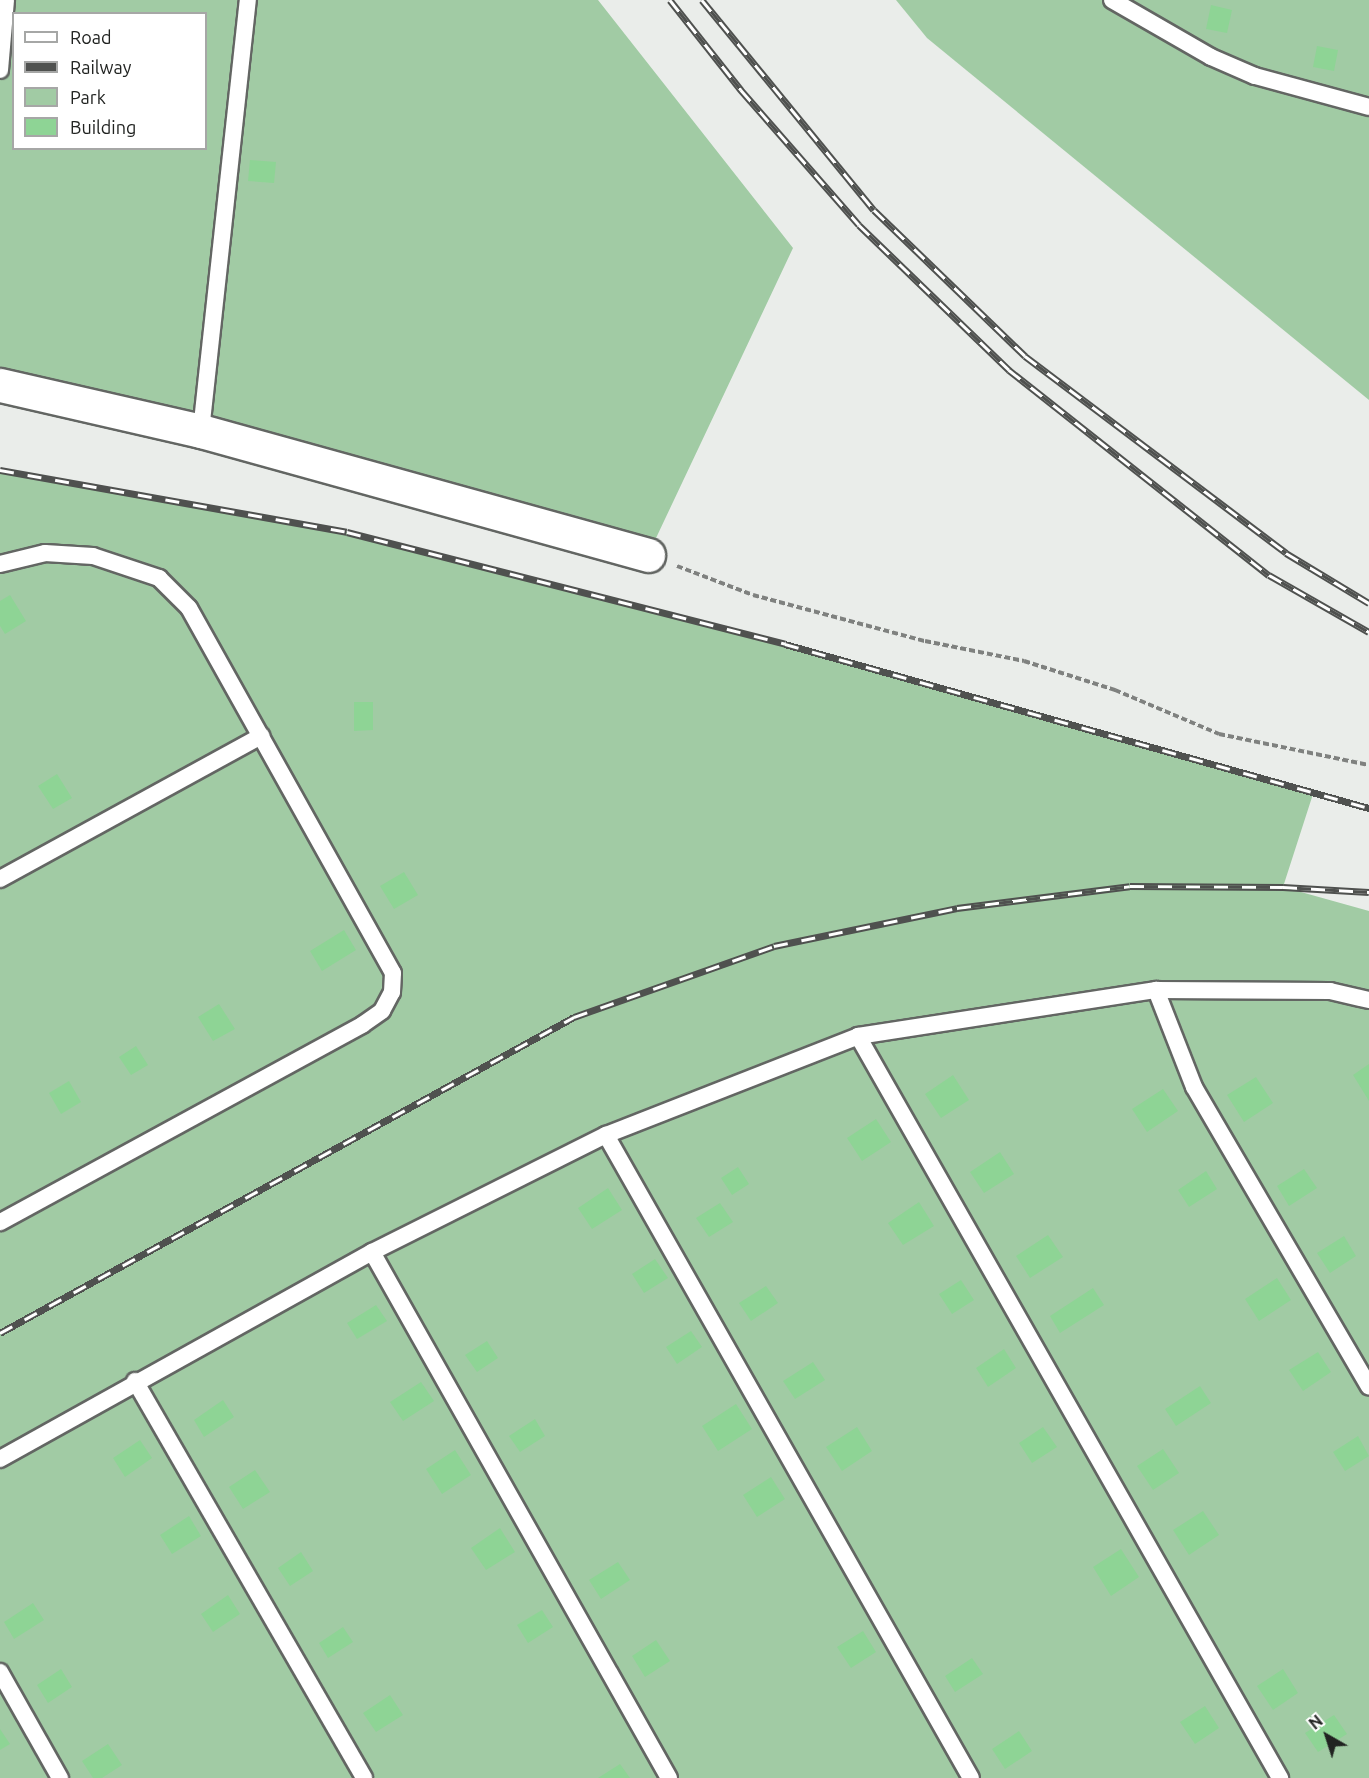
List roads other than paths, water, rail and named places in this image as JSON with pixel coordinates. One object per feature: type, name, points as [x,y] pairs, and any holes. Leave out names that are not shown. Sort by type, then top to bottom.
[{"type":"street","points":[[0,385],[201,431],[648,555]]},
{"type":"lane","points":[[0,70],[6,0]]},
{"type":"lane","points":[[201,431],[248,0]]},
{"type":"lane","points":[[1112,0],[1229,64],[1369,107]]},
{"type":"lane","points":[[0,564],[45,553],[93,556],[159,578],[189,608],[393,973],[392,992],[382,1011],[362,1025],[0,1222]]},
{"type":"lane","points":[[0,879],[261,736]]},
{"type":"lane","points":[[0,1459],[135,1381],[372,1252],[606,1135],[858,1036],[1156,990],[1330,991],[1369,1000]]},
{"type":"lane","points":[[1156,990],[1194,1087],[1369,1387]]},
{"type":"lane","points":[[858,1036],[1281,1778]]},
{"type":"lane","points":[[606,1135],[971,1778]]},
{"type":"lane","points":[[372,1252],[669,1778]]},
{"type":"lane","points":[[135,1381],[363,1778]]},
{"type":"lane","points":[[0,1672],[60,1778]]},
{"type":"railway","points":[[670,0],[741,90],[859,225],[1009,370],[1269,575],[1369,632]]},
{"type":"railway","points":[[702,0],[874,210],[1025,356],[1286,553],[1369,603]]},
{"type":"railway","points":[[0,470],[347,532],[785,644],[1369,808]]},
{"type":"railway","points":[[0,1333],[574,1017],[774,946],[957,908],[1130,886],[1283,887],[1369,892]]}]
